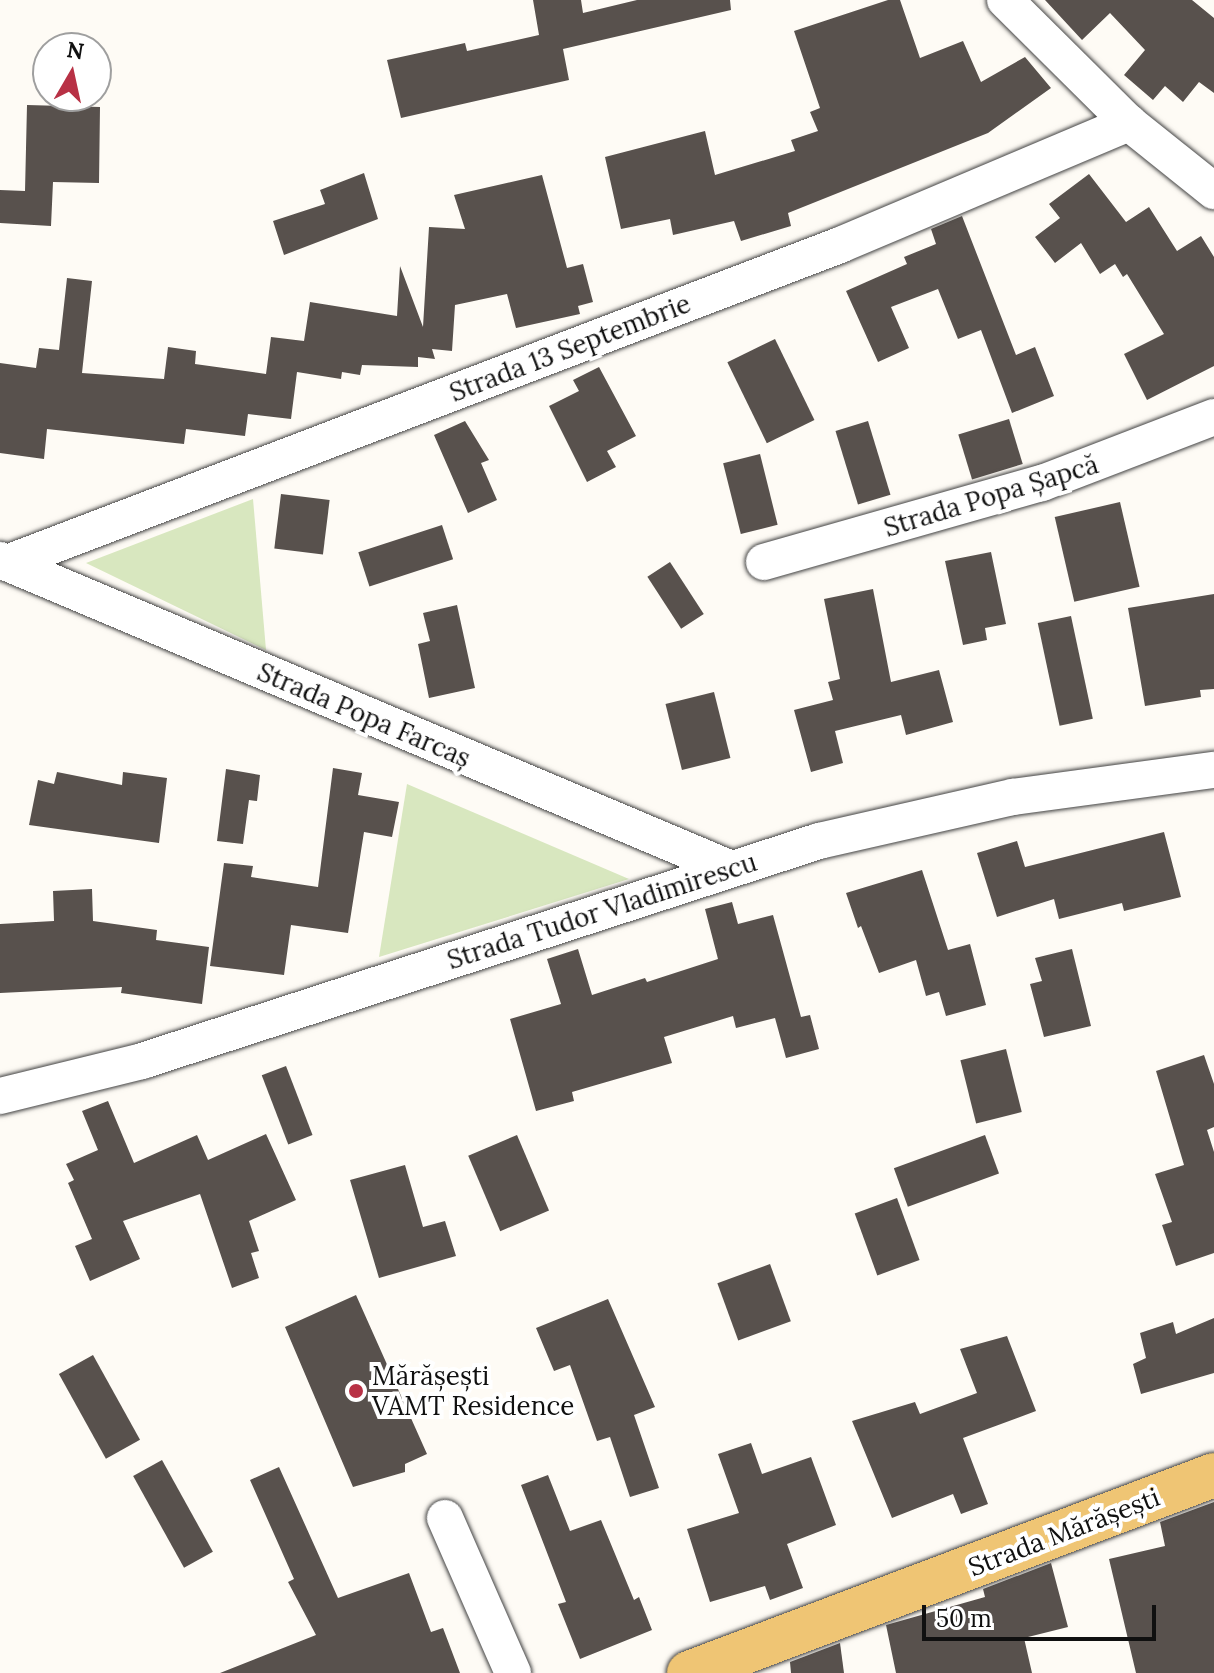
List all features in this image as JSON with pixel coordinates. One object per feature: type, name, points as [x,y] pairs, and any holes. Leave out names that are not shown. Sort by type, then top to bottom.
[{"type":"main road","name":"Strada Mărășești","points":[[689,1673],[736,1664],[1214,1475]]},
{"type":"street","points":[[1005,0],[1129,123],[1214,191]]},
{"type":"street","name":"Strada 13 Septembrie","points":[[4,561],[840,245],[1129,123]]},
{"type":"street","name":"Strada Popa Șapcă","points":[[764,562],[1042,483],[1214,417]]},
{"type":"street","name":"Strada Popa Farcaș","points":[[4,561],[729,868]]},
{"type":"street","name":"Strada Tudor Vladimirescu","points":[[0,1096],[142,1061],[729,868],[916,817],[1076,788],[1214,770]]},
{"type":"street","points":[[445,1518],[513,1673]]},
{"type":"green space","points":[[253,499],[266,650],[86,563]]},
{"type":"green space","points":[[407,784],[629,879],[379,957]]},
{"type":"building","points":[[533,0],[581,0],[583,13],[637,0],[730,0],[731,10],[563,49],[569,80],[401,118],[387,60],[465,43],[467,51],[539,35]]},
{"type":"building","points":[[888,0],[900,0],[920,58],[963,41],[981,82],[1025,57],[1051,88],[988,133],[788,213],[791,226],[741,241],[734,221],[673,235],[670,219],[621,229],[605,157],[705,131],[715,175],[795,151],[791,140],[818,131],[810,112],[820,108],[794,31]]},
{"type":"building","points":[[1045,0],[1192,0],[1214,18],[1214,93],[1199,82],[1183,102],[1165,86],[1153,100],[1124,75],[1145,50],[1110,13],[1082,40]]},
{"type":"building","points":[[27,105],[32,105],[32,112],[100,112],[99,183],[53,182],[51,226],[0,223],[0,190],[25,191]]},
{"type":"building","points":[[364,173],[378,219],[284,255],[273,221],[325,204],[320,190]]},
{"type":"building","points":[[1089,174],[1126,222],[1149,207],[1177,251],[1201,236],[1214,257],[1214,366],[1147,400],[1124,354],[1164,334],[1127,274],[1123,277],[1115,264],[1100,274],[1081,243],[1055,263],[1035,237],[1060,218],[1049,204]]},
{"type":"building","points":[[542,175],[567,268],[583,264],[593,302],[578,306],[580,314],[516,328],[507,294],[455,305],[452,351],[432,349],[435,359],[418,357],[418,367],[362,365],[360,375],[342,372],[341,379],[297,372],[291,419],[248,414],[245,436],[186,429],[184,444],[47,429],[44,459],[0,453],[0,363],[36,368],[39,348],[59,350],[67,278],[92,281],[82,373],[164,379],[168,347],[196,351],[195,364],[266,374],[271,337],[304,341],[310,302],[397,316],[400,266],[423,327],[429,227],[465,229],[454,195]]},
{"type":"building","points":[[962,216],[1016,355],[1035,347],[1054,396],[1012,413],[981,330],[958,339],[938,289],[891,307],[909,348],[878,362],[846,291],[907,264],[904,257],[936,244],[931,229]]},
{"type":"building","points":[[775,339],[814,420],[767,443],[727,362]]},
{"type":"building","points":[[599,367],[636,436],[607,451],[616,467],[587,482],[549,406],[579,391],[573,380]]},
{"type":"building","points":[[1009,419],[1023,464],[972,479],[958,434]]},
{"type":"building","points":[[465,421],[489,460],[481,463],[497,500],[468,513],[434,435]]},
{"type":"building","points":[[868,421],[891,495],[858,505],[835,431]]},
{"type":"building","points":[[760,454],[778,525],[741,534],[723,463]]},
{"type":"building","points":[[281,494],[330,500],[323,555],[274,549]]},
{"type":"building","points":[[1120,502],[1140,587],[1074,602],[1055,517]]},
{"type":"building","points":[[442,525],[453,559],[369,586],[358,552]]},
{"type":"building","points":[[991,552],[1006,624],[985,628],[987,640],[963,645],[945,561]]},
{"type":"building","points":[[670,562],[704,614],[681,629],[647,577]]},
{"type":"building","points":[[873,589],[891,682],[939,670],[953,722],[906,735],[901,715],[835,731],[843,763],[811,772],[794,710],[833,700],[828,682],[840,679],[824,599]]},
{"type":"building","points":[[1214,594],[1214,689],[1200,690],[1201,697],[1145,706],[1128,608]]},
{"type":"building","points":[[457,605],[475,688],[429,698],[418,644],[430,641],[423,613]]},
{"type":"building","points":[[1071,616],[1093,719],[1060,726],[1038,623]]},
{"type":"building","points":[[714,692],[730,758],[682,770],[665,704]]},
{"type":"building","points":[[333,768],[362,773],[358,795],[399,802],[392,837],[364,832],[348,933],[291,925],[284,975],[210,966],[224,863],[253,866],[251,877],[318,887]]},
{"type":"building","points":[[226,769],[260,775],[257,801],[249,800],[243,844],[217,841]]},
{"type":"building","points":[[57,772],[122,785],[123,772],[167,778],[159,843],[29,825],[38,780],[54,784]]},
{"type":"building","points":[[1164,832],[1181,897],[1124,911],[1122,903],[1059,919],[1054,899],[997,917],[977,853],[1017,841],[1025,867]]},
{"type":"building","points":[[922,870],[948,950],[970,944],[986,1005],[946,1016],[939,992],[926,996],[916,960],[879,973],[846,893]]},
{"type":"building","points":[[92,889],[93,921],[157,930],[156,940],[209,947],[202,1004],[121,993],[122,987],[0,993],[0,924],[54,921],[53,891]]},
{"type":"building","points":[[732,902],[738,924],[773,915],[801,1017],[810,1015],[819,1049],[786,1058],[775,1018],[736,1028],[733,1016],[664,1037],[672,1063],[572,1092],[574,1101],[536,1111],[510,1019],[561,1004],[547,959],[578,949],[592,995],[645,978],[647,982],[718,959],[705,909]]},
{"type":"building","points":[[1072,949],[1091,1026],[1044,1037],[1030,984],[1042,981],[1035,958]]},
{"type":"building","points":[[1006,1049],[1022,1112],[976,1123],[960,1060]]},
{"type":"building","points":[[1204,1055],[1214,1084],[1214,1127],[1207,1130],[1214,1152],[1214,1253],[1176,1266],[1162,1225],[1172,1222],[1155,1174],[1184,1165],[1156,1071]]},
{"type":"building","points":[[286,1066],[313,1135],[288,1144],[262,1075]]},
{"type":"building","points":[[108,1101],[134,1163],[197,1135],[208,1160],[266,1134],[296,1200],[249,1221],[259,1251],[251,1253],[259,1278],[232,1288],[200,1194],[123,1221],[140,1259],[90,1281],[75,1246],[92,1239],[68,1183],[74,1180],[66,1164],[98,1150],[82,1111]]},
{"type":"building","points":[[517,1135],[549,1210],[500,1231],[468,1156]]},
{"type":"building","points":[[985,1135],[999,1174],[908,1207],[894,1168]]},
{"type":"building","points":[[405,1165],[423,1227],[445,1221],[456,1256],[379,1278],[350,1180]]},
{"type":"building","points":[[897,1198],[920,1260],[877,1275],[855,1213]]},
{"type":"building","points":[[770,1264],[791,1321],[738,1340],[717,1283]]},
{"type":"building","name":"Mărășești VAMT Residence","points":[[356,1295],[427,1454],[405,1464],[405,1472],[353,1487],[285,1327]]},
{"type":"building","points":[[608,1299],[655,1407],[634,1415],[659,1488],[630,1497],[610,1437],[597,1441],[570,1365],[554,1371],[536,1328]]},
{"type":"building","points":[[1214,1318],[1214,1373],[1141,1394],[1133,1364],[1146,1358],[1140,1333],[1173,1322],[1176,1334]]},
{"type":"building","points":[[1007,1336],[1036,1411],[963,1438],[988,1504],[961,1514],[953,1494],[892,1518],[852,1421],[915,1402],[920,1414],[977,1393],[960,1349]]},
{"type":"building","points":[[93,1355],[140,1440],[106,1459],[59,1374]]},
{"type":"building","points":[[751,1443],[762,1474],[811,1457],[836,1525],[787,1544],[803,1588],[770,1600],[765,1586],[710,1602],[687,1529],[739,1513],[718,1454]]},
{"type":"building","points":[[162,1460],[213,1552],[184,1568],[133,1476]]},
{"type":"building","points":[[279,1467],[338,1598],[409,1573],[431,1632],[443,1628],[460,1673],[220,1673],[316,1635],[288,1582],[294,1579],[250,1480]]},
{"type":"building","points":[[548,1475],[570,1531],[601,1520],[634,1600],[639,1597],[652,1630],[580,1659],[558,1604],[566,1602],[521,1485]]},
{"type":"building","points":[[1214,1502],[1214,1673],[1136,1673],[1109,1559],[1165,1546],[1160,1522]]},
{"type":"building","points":[[1051,1563],[1068,1627],[1024,1638],[1032,1673],[896,1673],[886,1625],[985,1597],[983,1589]]},
{"type":"building","points":[[840,1643],[844,1673],[791,1673],[790,1662]]},
{"type":"place","name":"Mărășești VAMT Residence","points":[[356,1391]]}]
